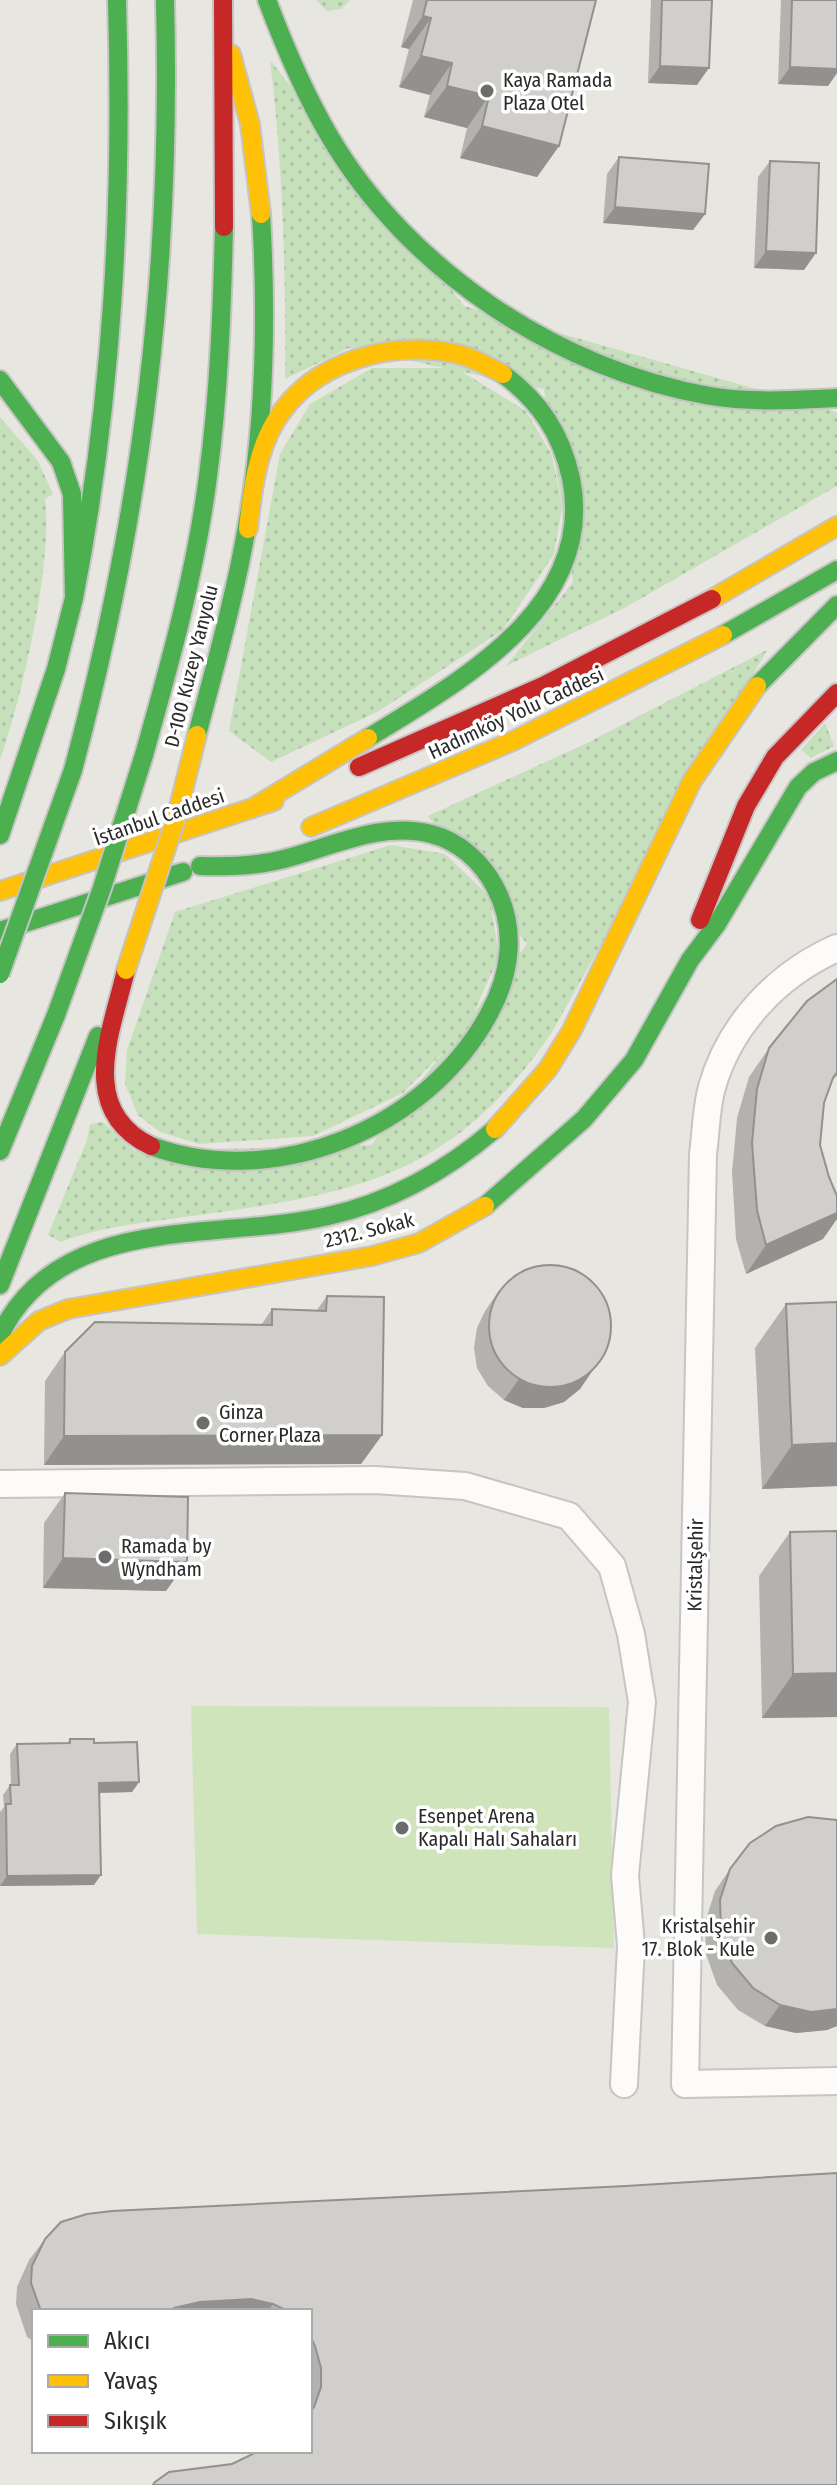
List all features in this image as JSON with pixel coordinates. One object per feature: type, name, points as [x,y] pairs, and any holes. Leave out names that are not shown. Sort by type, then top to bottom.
[{"type":"main road","points":[[0,835],[56,669],[95,502],[119,284],[122,115],[117,0]]},
{"type":"main road","points":[[0,974],[73,770],[95,693],[124,562],[148,410],[164,198],[165,0]]},
{"type":"main road","points":[[0,1151],[56,1015],[102,888],[144,755],[183,605],[213,436],[227,105],[223,0]]},
{"type":"main road","points":[[267,0],[286,57],[320,124],[352,174],[417,245],[480,300],[530,332],[573,351],[693,392],[772,400],[837,398]]},
{"type":"main road","name":"D-100 Kuzey Yanyolu","points":[[0,1285],[51,1149],[126,970],[177,815],[248,529],[261,397],[264,253],[260,179],[249,113],[223,30]]},
{"type":"main road","points":[[248,529],[252,487],[265,444],[284,409],[331,369],[388,349],[434,346],[459,352],[505,374],[528,393],[546,416],[574,474],[576,523],[567,556],[552,592],[533,617],[433,698],[251,809]]},
{"type":"main road","points":[[1,382],[61,462],[72,494],[74,598]]},
{"type":"main road","name":"Hadımköy Yolu Caddesi","points":[[251,809],[442,733],[585,666],[732,588],[837,526]]},
{"type":"main road","name":"Hadımköy Yolu Caddesi","points":[[293,834],[461,764],[611,694],[837,570]]},
{"type":"main road","points":[[0,1335],[20,1299],[42,1278],[72,1260],[126,1244],[298,1222],[353,1208],[437,1172],[478,1142],[519,1105],[560,1051],[595,985],[654,854],[722,732],[777,663],[837,605]]},
{"type":"main road","name":"2312. Sokak","points":[[690,960],[703,909],[746,806],[785,744],[837,693]]},
{"type":"main road","name":"2312. Sokak","points":[[0,1356],[39,1321],[68,1309],[372,1256],[419,1243],[463,1221],[501,1195],[584,1119],[634,1060],[690,960],[717,924],[798,787],[814,772],[837,761]]},
{"type":"main road","name":"İstanbul Caddesi","points":[[80,867],[251,809]]},
{"type":"main road","points":[[126,970],[105,1055],[104,1082],[112,1107],[129,1131],[149,1146],[186,1158],[232,1162],[298,1155],[330,1146],[387,1119],[453,1067],[496,1003],[511,946],[507,916],[497,887],[479,862],[455,845],[433,835],[390,832],[363,835],[258,865],[200,866]]},
{"type":"main road","points":[[0,931],[266,843]]},
{"type":"main road","points":[[0,870],[80,867]]},
{"type":"main road","points":[[0,891],[80,867]]},
{"type":"street","name":"Kristalşehir","points":[[837,948],[790,975],[754,1008],[728,1045],[711,1088],[703,1169],[685,2084],[837,2081]]},
{"type":"street","points":[[0,1484],[375,1480],[465,1486],[569,1516],[612,1566],[631,1634],[642,1702],[625,1875],[631,1946],[624,2084]]},
{"type":"green space","points":[[316,0],[350,0],[341,9],[327,11]]},
{"type":"green space","points":[[270,60],[464,306],[837,412],[837,486],[626,607],[506,666],[573,582],[544,389],[349,348],[285,379],[283,220]]},
{"type":"green space","points":[[372,368],[456,368],[526,411],[552,455],[562,508],[554,554],[503,630],[379,711],[271,762],[229,731],[280,454],[310,404]]},
{"type":"green space","points":[[0,417],[38,461],[53,494],[45,499],[44,558],[34,630],[0,760]]},
{"type":"green space","points":[[767,650],[552,1032],[515,1080],[478,1118],[440,1147],[399,1169],[356,1185],[256,1207],[112,1228],[61,1242],[48,1235],[87,1140],[90,1124],[103,1122],[135,1151],[371,1145],[527,944],[428,816],[587,743]]},
{"type":"green space","points":[[825,723],[834,746],[811,758],[801,750]]},
{"type":"green space","points":[[391,845],[445,854],[490,897],[499,957],[467,1028],[403,1093],[313,1136],[199,1144],[160,1132],[138,1115],[125,1084],[127,1050],[175,912]]},
{"type":"green space","name":"Esenpet Arena Kapalı Halı Sahaları","points":[[191,1706],[609,1707],[614,1948],[197,1934]]},
{"type":"building","name":"Kaya Ramada Plaza Otel","points":[[427,0],[596,0],[559,146],[482,126],[489,96],[447,86],[452,63],[421,56],[431,18],[423,16]]},
{"type":"building","points":[[662,0],[712,0],[709,68],[660,66]]},
{"type":"building","points":[[792,0],[837,0],[837,69],[790,67]]},
{"type":"building","points":[[619,157],[709,164],[705,214],[615,207]]},
{"type":"building","points":[[770,161],[819,163],[816,253],[766,251]]},
{"type":"building","points":[[837,979],[837,1072],[824,1103],[820,1145],[837,1196],[837,1213],[766,1245],[757,1210],[752,1143],[757,1089],[769,1048],[807,1001]]},
{"type":"building","points":[[550,1265],[573,1270],[593,1283],[606,1303],[611,1326],[606,1349],[593,1369],[573,1382],[550,1387],[527,1382],[507,1369],[494,1349],[489,1326],[494,1303],[507,1283],[527,1270]]},
{"type":"building","name":"Ginza Corner Plaza","points":[[327,1296],[384,1297],[382,1435],[64,1436],[65,1352],[95,1322],[272,1325],[272,1309],[326,1311]]},
{"type":"building","points":[[837,1302],[837,1443],[792,1445],[786,1304]]},
{"type":"building","points":[[65,1493],[188,1497],[187,1562],[63,1558]]},
{"type":"building","points":[[837,1531],[837,1673],[793,1674],[790,1532]]},
{"type":"building","points":[[70,1739],[94,1739],[94,1743],[137,1742],[139,1782],[99,1783],[101,1875],[7,1876],[6,1804],[11,1804],[10,1785],[19,1785],[17,1744],[70,1743]]},
{"type":"building","name":"Kristalşehir 17. Blok - Kule","points":[[808,1817],[837,1820],[837,2009],[811,2012],[780,2005],[753,1988],[732,1963],[721,1933],[720,1900],[730,1869],[750,1843],[776,1826]]},
{"type":"building","points":[[837,2173],[837,2485],[153,2485],[169,2472],[232,2464],[255,2453],[312,2453],[312,2410],[321,2387],[321,2368],[312,2340],[312,2309],[284,2309],[251,2299],[200,2302],[172,2309],[40,2309],[31,2283],[32,2266],[45,2239],[61,2222],[87,2214]]},
{"type":"traffic: fast","points":[[74,598],[98,449],[112,300],[118,151],[117,0]]},
{"type":"traffic: fast","points":[[73,770],[118,577],[148,388],[163,198],[165,0]]},
{"type":"traffic: fast","points":[[267,0],[312,104],[363,185],[401,230],[445,271],[493,307],[544,338],[598,363],[654,383],[742,400],[837,398]]},
{"type":"traffic: fast","points":[[197,735],[237,579],[258,449],[263,371],[261,214]]},
{"type":"traffic: fast","points":[[144,755],[181,617],[203,511],[217,383],[224,227]]},
{"type":"traffic: fast","points":[[368,738],[480,665],[514,635],[542,602],[563,565],[574,524],[567,462],[555,433],[538,407],[503,374]]},
{"type":"traffic: fast","points":[[0,380],[61,462],[72,494],[74,598],[56,669],[0,835]]},
{"type":"traffic: fast","points":[[723,635],[837,570]]},
{"type":"traffic: fast","points":[[757,686],[837,605]]},
{"type":"traffic: fast","points":[[56,1015],[102,888],[144,755]]},
{"type":"traffic: fast","points":[[485,1206],[584,1119],[634,1060],[690,960],[717,924],[798,787],[814,772],[837,761]]},
{"type":"traffic: fast","points":[[0,974],[73,770]]},
{"type":"traffic: fast","points":[[151,1146],[199,1158],[247,1161],[296,1154],[343,1140],[388,1118],[427,1089],[462,1055],[489,1014],[506,967],[509,935],[495,887],[469,854],[441,837],[412,831],[375,833],[274,861],[242,866],[200,866]]},
{"type":"traffic: fast","points":[[0,931],[183,872]]},
{"type":"traffic: fast","points":[[0,1151],[56,1015]]},
{"type":"traffic: fast","points":[[0,1285],[98,1036]]},
{"type":"traffic: fast","points":[[0,1335],[27,1295],[61,1268],[101,1250],[144,1239],[284,1223],[351,1210],[417,1183],[495,1129]]},
{"type":"traffic: slow","points":[[231,54],[250,124],[261,214]]},
{"type":"traffic: slow","points":[[248,529],[256,474],[263,447],[275,422],[310,383],[331,370],[380,353],[432,350],[464,356],[503,374]]},
{"type":"traffic: slow","points":[[712,599],[837,526]]},
{"type":"traffic: slow","points":[[311,827],[513,741],[723,635]]},
{"type":"traffic: slow","points":[[495,1129],[548,1069],[572,1030],[692,781],[757,686]]},
{"type":"traffic: slow","points":[[126,970],[177,815],[197,735]]},
{"type":"traffic: slow","points":[[251,809],[368,738]]},
{"type":"traffic: slow","points":[[0,891],[274,801]]},
{"type":"traffic: slow","points":[[0,1356],[39,1321],[68,1309],[372,1256],[419,1243],[485,1206]]},
{"type":"traffic: jam","points":[[223,0],[224,227]]},
{"type":"traffic: jam","points":[[359,767],[543,686],[712,599]]},
{"type":"traffic: jam","points":[[700,920],[746,806],[775,757],[837,693]]},
{"type":"traffic: jam","points":[[126,970],[108,1043],[106,1090],[113,1112],[128,1131],[151,1146]]},
{"type":"place","name":"Kaya Ramada Plaza Otel","points":[[487,91]]},
{"type":"place","name":"Ginza Corner Plaza","points":[[203,1423]]},
{"type":"place","name":"Ramada by Wyndham","points":[[105,1557]]},
{"type":"place","name":"Esenpet Arena Kapalı Halı Sahaları","points":[[402,1828]]},
{"type":"place","name":"Kristalşehir 17. Blok - Kule","points":[[771,1938]]}]
